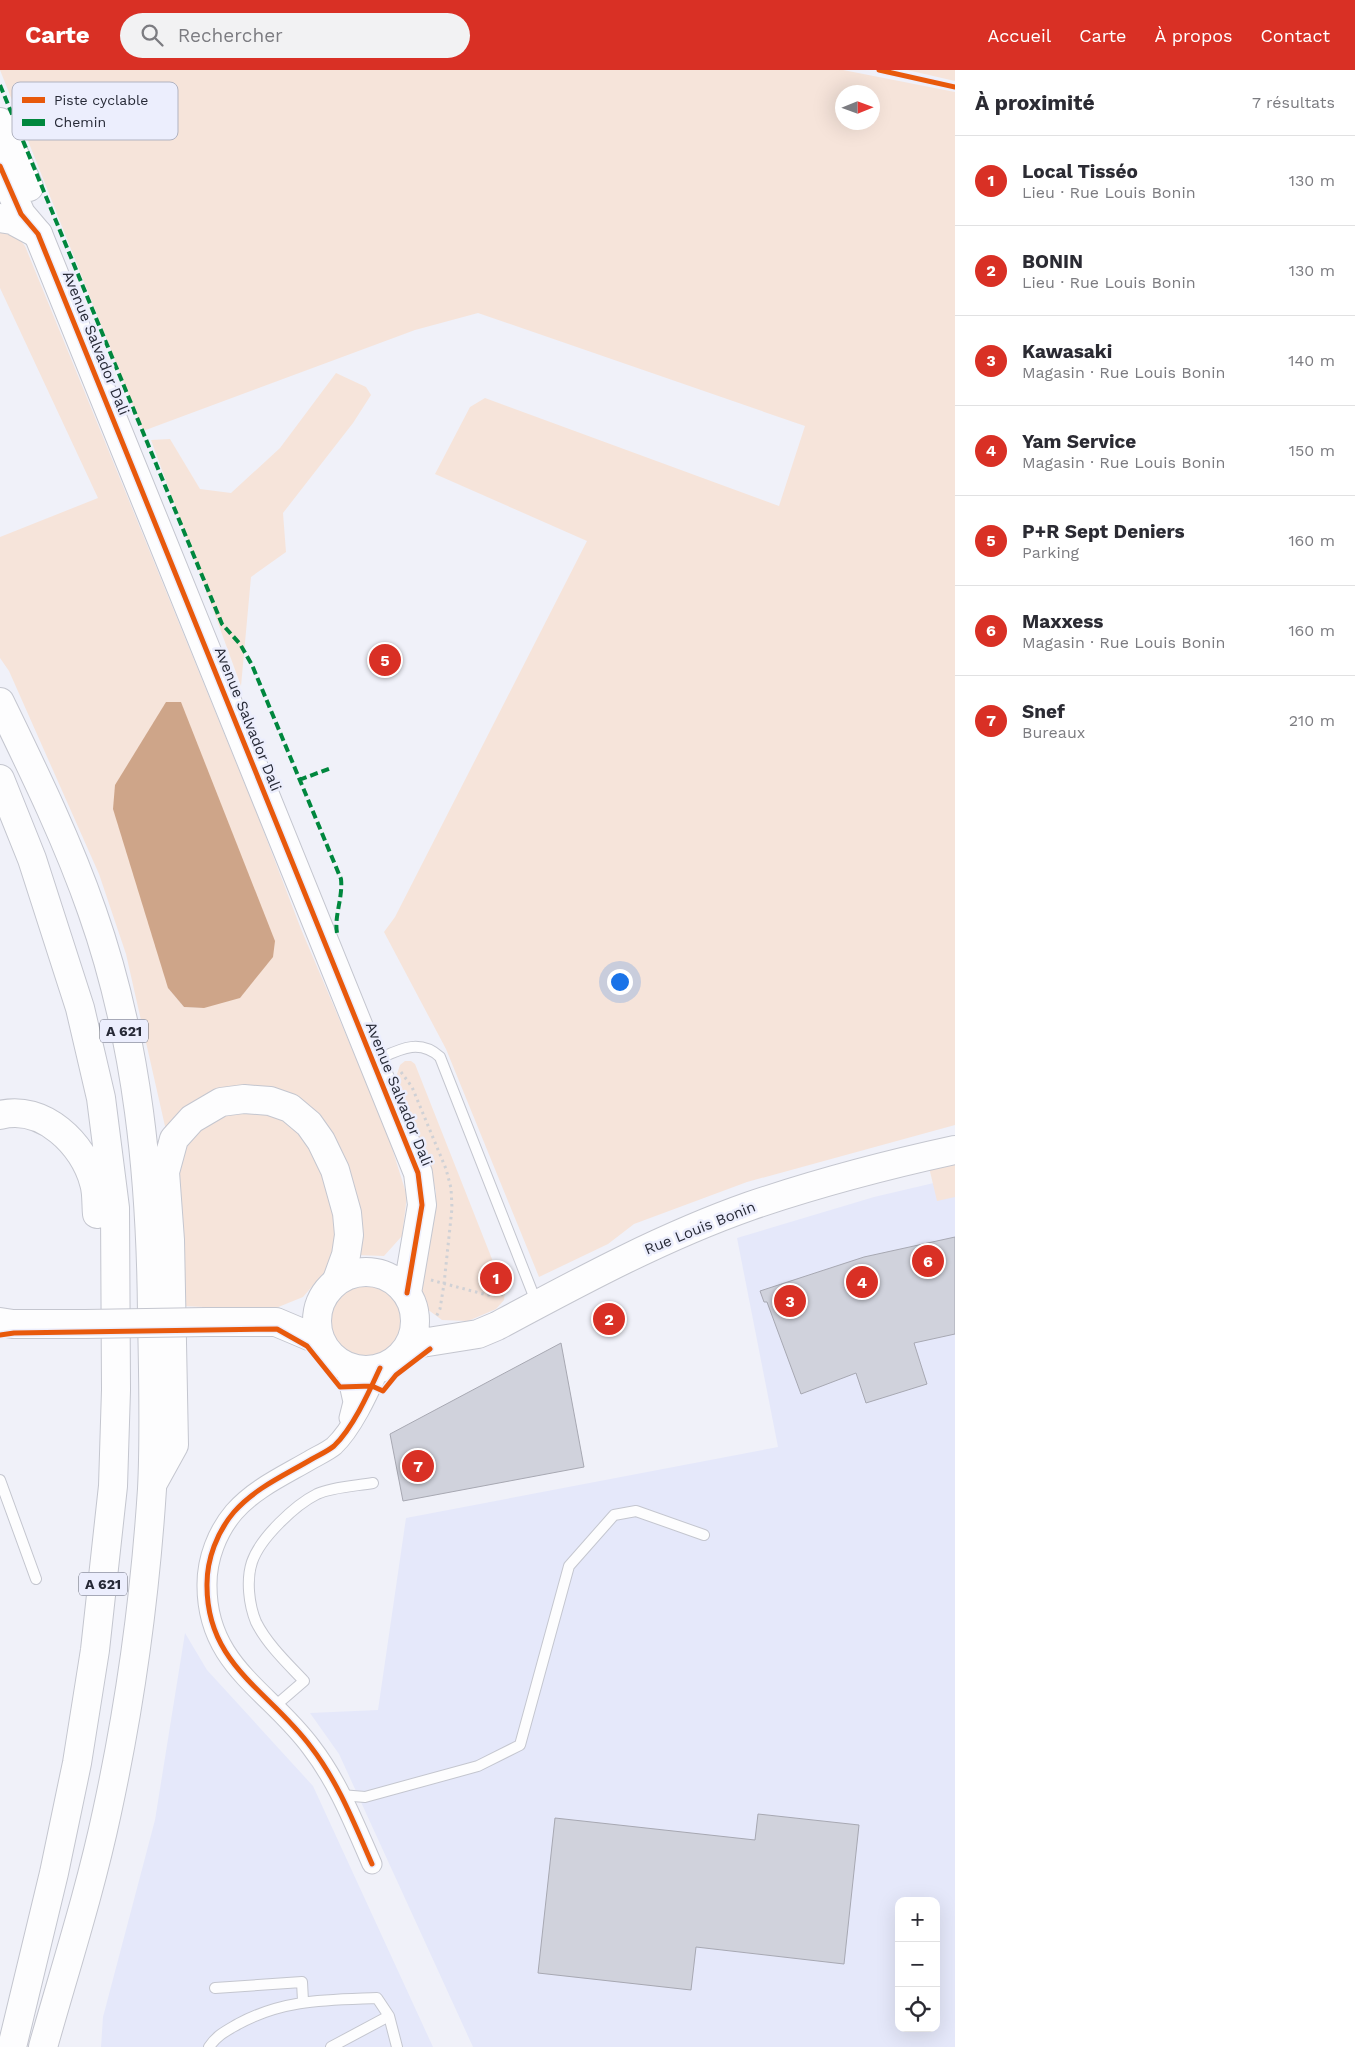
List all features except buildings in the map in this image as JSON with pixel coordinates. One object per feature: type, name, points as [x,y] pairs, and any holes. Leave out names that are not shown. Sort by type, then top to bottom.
[{"type":"main road","name":"Avenue Salvador Dali","points":[[0,122],[37,206],[38,234]]},
{"type":"main road","name":"Avenue Salvador Dali","points":[[0,166],[21,214],[38,234],[418,1173],[422,1205],[416,1237],[416,1296]]},
{"type":"main road","points":[[0,218],[12,220],[38,234]]},
{"type":"main road","name":"A 621","points":[[0,702],[51,806],[93,913],[113,981],[141,1115],[151,1256],[152,1486],[134,1658],[107,1812],[90,1882],[43,2047]]},
{"type":"main road","name":"A 621","points":[[0,778],[32,859],[62,944],[80,1008],[99,1089],[115,1208],[116,1291],[114,1486],[95,1650],[77,1763],[54,1874],[12,2047]]},
{"type":"main road","points":[[152,1486],[174,1445],[170,1240],[165,1172],[174,1139],[192,1119],[221,1102],[244,1099],[270,1101],[283,1106],[308,1124],[321,1141],[335,1170],[347,1213],[349,1235],[346,1255],[337,1280],[324,1294],[319,1303],[316,1322],[321,1341],[331,1356],[345,1366],[363,1370],[380,1368],[392,1363],[409,1345],[415,1331],[416,1296]]},
{"type":"main road","points":[[0,1115],[8,1113],[33,1117],[52,1125],[73,1141],[85,1160],[94,1183],[101,1263],[116,1291]]},
{"type":"main road","name":"Rue Louis Bonin","points":[[409,1345],[478,1334],[637,1253],[749,1207],[841,1177],[955,1150]]},
{"type":"main road","name":"Avenue Salvador Dali","points":[[381,1273],[390,1268],[404,1254],[416,1237]]},
{"type":"main road","points":[[337,1280],[360,1271],[381,1273],[416,1296],[458,1337]]},
{"type":"main road","points":[[276,1322],[319,1303]]},
{"type":"main road","points":[[4,1325],[276,1322],[321,1341]]},
{"type":"main road","points":[[0,2044],[31,1936],[54,1874]]},
{"type":"main road","points":[[63,2047],[90,1941],[90,1882]]},
{"type":"street","points":[[345,1366],[353,1402],[346,1432]]},
{"type":"street","points":[[372,1864],[341,1795],[311,1746],[275,1706],[241,1674],[219,1643],[211,1626],[208,1608],[207,1569],[217,1538],[234,1513],[254,1493],[334,1446],[346,1432],[380,1368]]},
{"type":"lane","points":[[373,1061],[415,1046],[433,1051],[440,1057],[537,1304]]},
{"type":"lane","points":[[0,1480],[36,1579]]},
{"type":"lane","points":[[275,1706],[304,1681],[264,1636],[256,1621],[251,1604],[249,1584],[252,1562],[266,1539],[297,1506],[318,1493],[372,1483]]},
{"type":"lane","points":[[341,1795],[365,1797],[478,1766],[520,1745],[569,1566],[614,1515],[636,1511],[704,1535]]},
{"type":"lane","points":[[215,1988],[302,1982],[303,2001]]},
{"type":"lane","points":[[209,2047],[216,2035],[260,2012],[303,2001],[377,1998],[389,2016],[397,2047]]},
{"type":"lane","points":[[330,2047],[389,2016]]},
{"type":"path","points":[[416,1296],[506,1295],[512,1292]]},
{"type":"shaded area","points":[[0,70],[843,70],[955,92],[955,1125],[747,1182],[634,1224],[608,1244],[539,1277],[446,1049],[384,932],[395,917],[587,541],[435,474],[470,407],[485,398],[779,506],[805,426],[478,313],[415,330],[143,431],[28,140],[178,140],[178,82],[12,82],[12,100]]},
{"type":"shaded area","points":[[907,70],[955,70],[955,81]]},
{"type":"shaded area","points":[[0,229],[13,231],[25,246],[257,814],[301,929],[386,1129],[407,1196],[402,1236],[384,1256],[355,1255],[308,1108],[254,1085],[204,1097],[167,1135],[126,954],[99,874],[9,671],[0,658],[0,537],[98,498],[0,288]],"holes":[[[168,988],[204,1008],[184,1007]]]},
{"type":"shaded area","points":[[336,373],[366,387],[371,395],[353,423],[283,513],[286,552],[251,577],[241,686],[151,440],[170,439],[200,489],[231,493],[280,448]]},
{"type":"shaded area","points":[[166,702],[181,702],[275,941],[273,957],[240,998],[204,1008],[184,1007],[168,988],[113,809],[115,785]]},
{"type":"shaded area","points":[[405,1061],[411,1061],[415,1064],[505,1292],[504,1300],[496,1309],[468,1321],[442,1320],[427,1309],[419,1289],[432,1229],[436,1192],[429,1163],[396,1077],[400,1065]]},
{"type":"shaded area","points":[[241,1108],[285,1118],[304,1135],[317,1156],[341,1224],[328,1268],[303,1297],[271,1310],[181,1306],[177,1197],[178,1176],[182,1157],[188,1143],[204,1125],[218,1116]]},
{"type":"shaded area","points":[[955,1157],[955,1197],[937,1201],[928,1163]]},
{"type":"shaded area","points":[[955,1178],[955,2047],[473,2047],[339,1754],[310,1713],[378,1710],[406,1518],[778,1447],[737,1238],[874,1197]]},
{"type":"shaded area","points":[[373,1282],[386,1288],[397,1299],[403,1312],[401,1335],[386,1352],[373,1358],[357,1358],[344,1352],[329,1335],[327,1312],[333,1299],[350,1284]]},
{"type":"shaded area","points":[[185,1633],[207,1670],[313,1786],[433,2047],[101,2047],[103,2017],[155,1820]]},
{"type":"marked path","points":[[0,85],[12,114]]},
{"type":"marked path","points":[[23,140],[222,624],[240,644],[252,665],[341,879],[337,933]]},
{"type":"marked path","points":[[299,780],[331,768]]},
{"type":"cycle path","points":[[879,70],[955,87]]},
{"type":"cycle path","points":[[0,166],[21,214],[38,234],[418,1173],[422,1205],[407,1293]]},
{"type":"cycle path","points":[[0,1335],[14,1333],[277,1329],[307,1346],[340,1387],[372,1386],[383,1391],[396,1375],[430,1349]]},
{"type":"cycle path","points":[[372,1864],[345,1803],[321,1760],[294,1727],[243,1675],[228,1656],[217,1636],[209,1612],[207,1575],[214,1546],[234,1512],[242,1503],[261,1489],[334,1446],[354,1420],[380,1368]]},
{"type":"place","name":"P+R Sept Deniers","points":[[385,660]]},
{"type":"place","name":"Maxxess","points":[[928,1261]]},
{"type":"place","name":"Local Tisséo","points":[[496,1278]]},
{"type":"place","name":"Yam Service","points":[[862,1282]]},
{"type":"place","name":"Kawasaki","points":[[790,1301]]},
{"type":"place","name":"BONIN","points":[[609,1319]]},
{"type":"place","name":"Snef","points":[[418,1466]]}]
